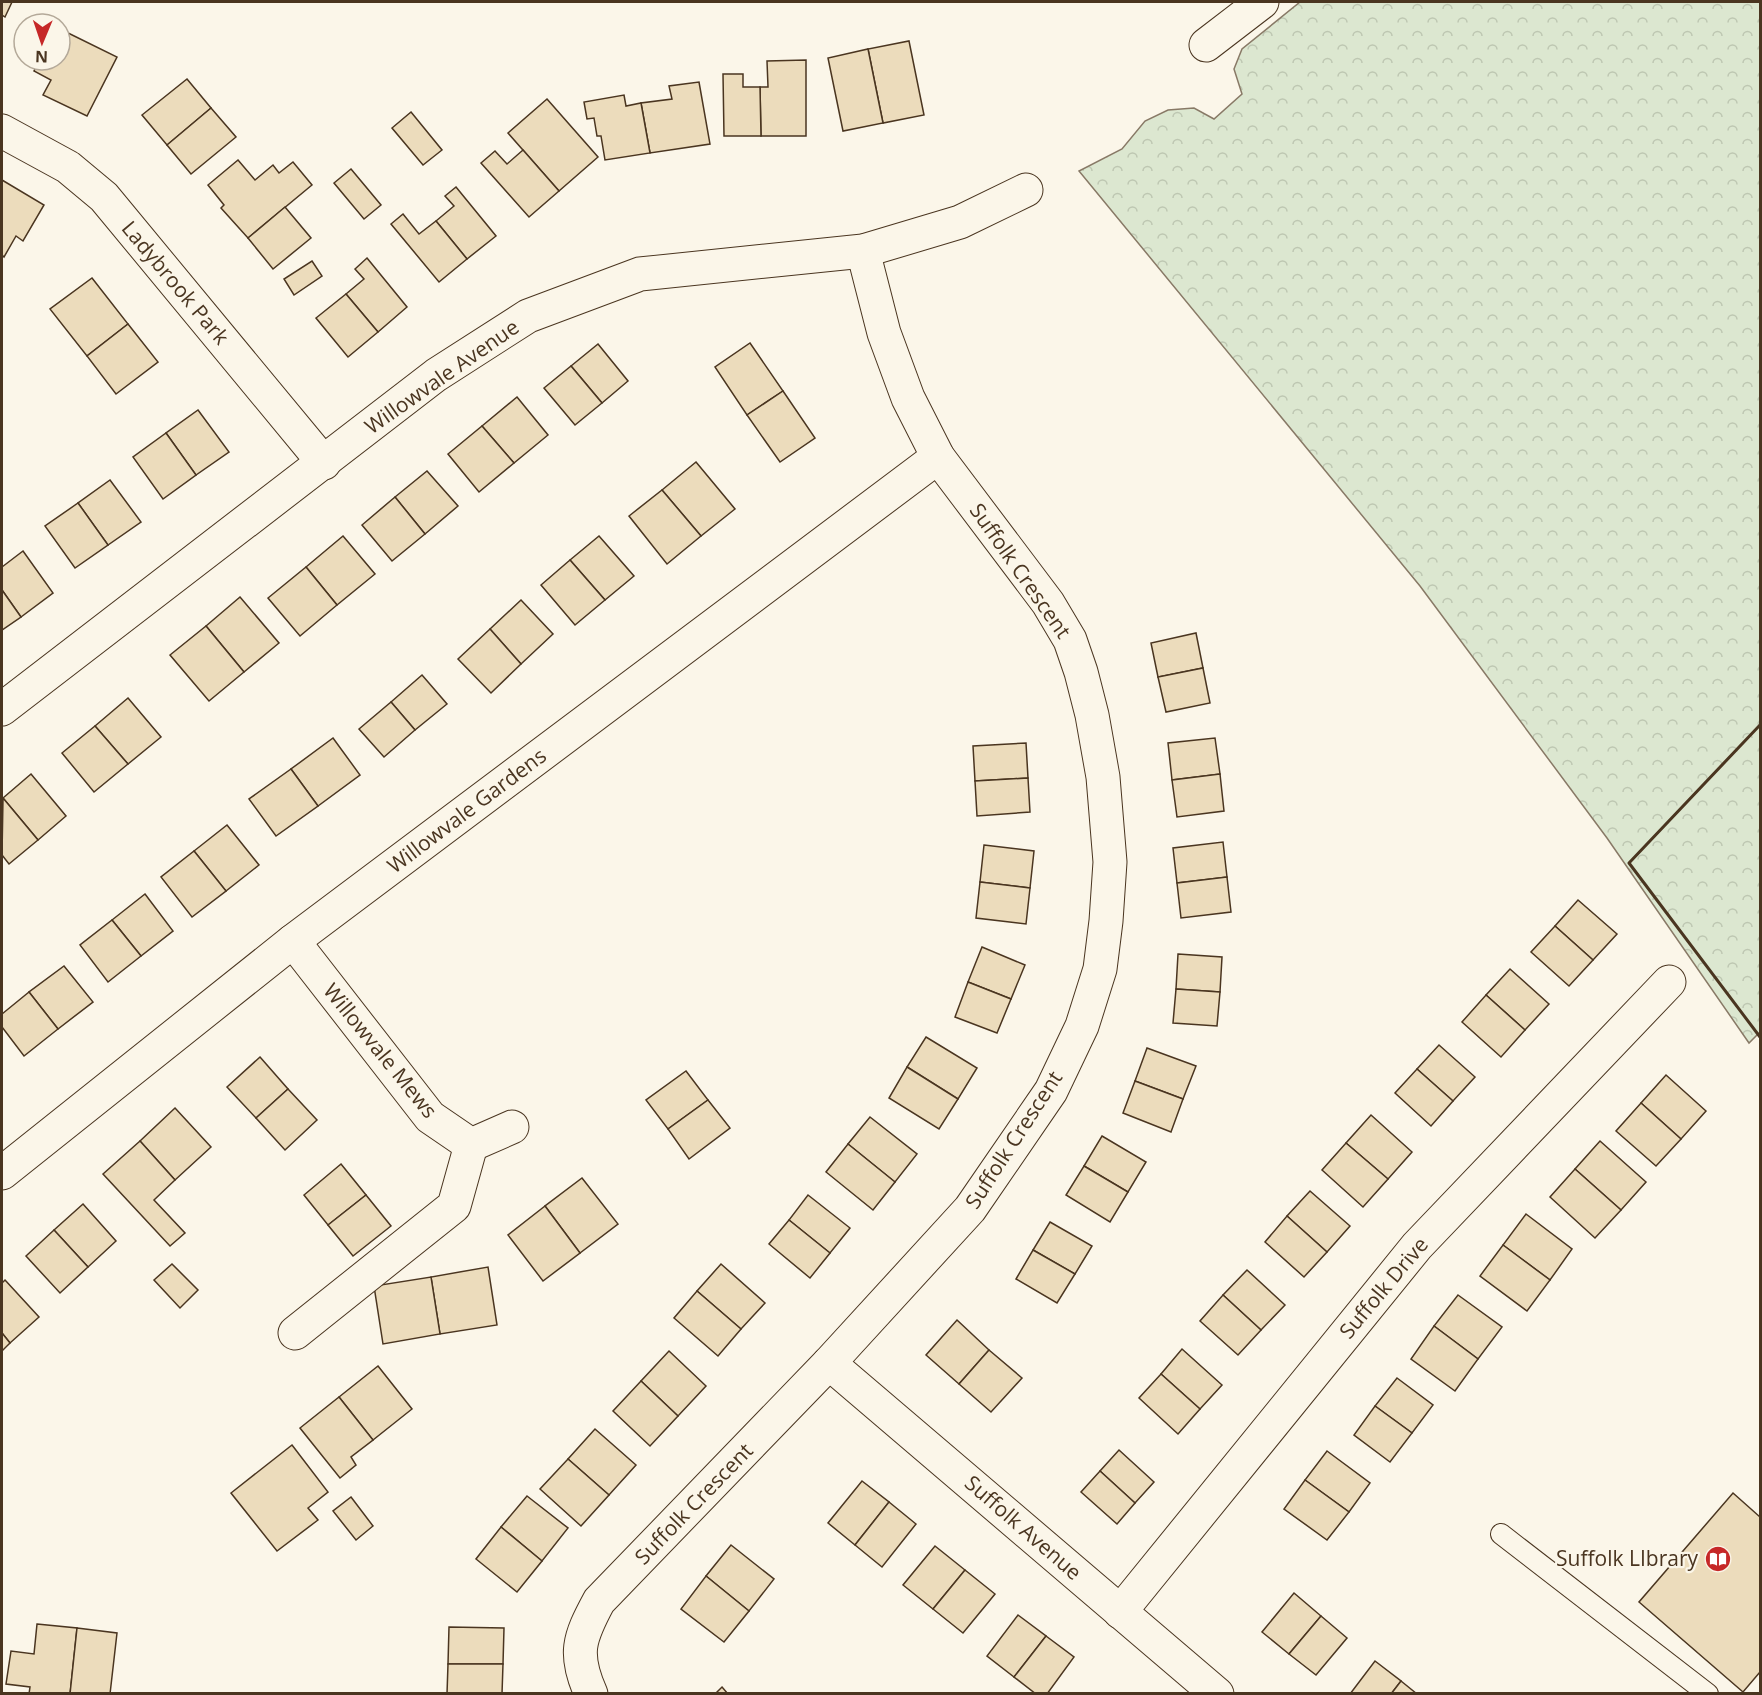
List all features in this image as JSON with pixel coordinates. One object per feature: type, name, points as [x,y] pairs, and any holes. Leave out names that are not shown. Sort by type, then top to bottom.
[{"type":"street","points":[[1206,45],[1262,2]]},
{"type":"street","name":"Ladybrook Park","points":[[2,131],[68,167],[104,197],[324,463]]},
{"type":"street","name":"Willowvale Avenue","points":[[2,709],[436,375],[528,316],[640,274],[863,251],[960,222],[1026,190]]},
{"type":"street","name":"Suffolk Crescent","points":[[591,1694],[583,1677],[579,1651],[584,1628],[599,1601],[829,1363],[970,1209],[1051,1091],[1082,1026],[1100,969],[1110,862],[1103,777],[1092,715],[1070,640],[1048,603],[938,457],[909,398],[884,333],[863,251]]},
{"type":"street","name":"Willowvale Gardens","points":[[2,1173],[293,941],[938,457]]},
{"type":"street","name":"Willowvale Mews","points":[[293,941],[430,1117],[471,1144]]},
{"type":"street","name":"Suffolk Drive","points":[[1120,1612],[1417,1246],[1669,982]]},
{"type":"street","points":[[295,1333],[454,1206],[471,1144],[512,1127]]},
{"type":"street","name":"Suffolk Avenue","points":[[829,1363],[1214,1693]]},
{"type":"lane","points":[[1501,1534],[1708,1694]]},
{"type":"green space","points":[[1300,2],[1760,2],[1760,1032],[1749,1043],[1607,838],[1420,586],[1079,171],[1122,149],[1145,121],[1168,110],[1194,108],[1214,119],[1242,94],[1234,69],[1242,49]]},
{"type":"building","points":[[2,2],[12,2],[5,17],[2,15]]},
{"type":"building","points":[[72,35],[117,57],[87,116],[43,95],[51,80],[36,72],[72,72]]},
{"type":"building","points":[[909,41],[924,115],[883,123],[868,49]]},
{"type":"building","points":[[868,49],[883,123],[843,131],[828,58]]},
{"type":"building","points":[[806,60],[806,136],[761,136],[760,87],[768,87],[767,61]]},
{"type":"building","points":[[723,74],[743,74],[743,87],[760,87],[761,136],[724,136]]},
{"type":"building","points":[[187,79],[211,108],[167,145],[142,115]]},
{"type":"building","points":[[699,82],[710,144],[650,153],[641,103],[672,99],[669,86]]},
{"type":"building","points":[[624,95],[626,106],[641,103],[650,153],[605,160],[601,136],[597,136],[594,118],[587,119],[584,102]]},
{"type":"building","points":[[547,99],[598,157],[559,191],[508,133]]},
{"type":"building","points":[[211,108],[236,137],[191,174],[167,145]]},
{"type":"building","points":[[411,112],[442,150],[423,165],[392,128]]},
{"type":"building","points":[[523,150],[559,191],[529,217],[481,163],[495,151],[507,164]]},
{"type":"building","points":[[238,160],[255,180],[273,165],[279,173],[293,162],[312,185],[248,238],[221,208],[224,205],[208,185]]},
{"type":"building","points":[[351,169],[381,205],[364,219],[334,183]]},
{"type":"building","points":[[2,180],[44,205],[23,241],[16,236],[4,257],[2,255]]},
{"type":"building","points":[[456,187],[496,236],[467,259],[436,221],[454,206],[445,196]]},
{"type":"building","points":[[285,207],[311,238],[273,269],[248,238]]},
{"type":"building","points":[[403,214],[419,234],[436,221],[467,259],[439,282],[391,224]]},
{"type":"building","points":[[367,258],[407,307],[378,332],[346,294],[364,279],[355,269]]},
{"type":"building","points":[[312,261],[322,276],[294,295],[284,279]]},
{"type":"building","points":[[92,278],[128,324],[87,356],[50,309]]},
{"type":"building","points":[[346,294],[378,332],[348,357],[316,318]]},
{"type":"building","points":[[128,324],[158,362],[116,394],[87,356]]},
{"type":"building","points":[[750,343],[783,391],[747,415],[715,367]]},
{"type":"building","points":[[598,344],[628,381],[602,403],[571,366]]},
{"type":"building","points":[[571,366],[602,403],[575,425],[544,388]]},
{"type":"building","points":[[783,391],[815,438],[780,462],[747,415]]},
{"type":"building","points":[[517,397],[548,435],[514,463],[482,426]]},
{"type":"building","points":[[198,410],[229,452],[196,475],[166,433]]},
{"type":"building","points":[[482,426],[514,463],[479,492],[448,454]]},
{"type":"building","points":[[166,433],[196,475],[163,499],[133,457]]},
{"type":"building","points":[[696,462],[735,509],[701,536],[662,490]]},
{"type":"building","points":[[427,471],[458,506],[425,534],[395,497]]},
{"type":"building","points":[[110,480],[141,522],[108,545],[78,503]]},
{"type":"building","points":[[662,490],[701,536],[667,564],[629,516]]},
{"type":"building","points":[[395,497],[425,534],[392,561],[362,525]]},
{"type":"building","points":[[78,503],[108,545],[75,568],[45,526]]},
{"type":"building","points":[[343,536],[375,574],[337,605],[306,567]]},
{"type":"building","points":[[599,536],[634,576],[605,600],[570,560]]},
{"type":"building","points":[[23,551],[53,593],[21,617],[2,590],[2,567]]},
{"type":"building","points":[[570,560],[605,600],[575,625],[541,585]]},
{"type":"building","points":[[306,567],[337,605],[300,636],[268,598]]},
{"type":"building","points":[[2,590],[21,617],[2,630]]},
{"type":"building","points":[[240,597],[279,643],[244,672],[206,626]]},
{"type":"building","points":[[521,600],[553,634],[521,664],[490,629]]},
{"type":"building","points":[[206,626],[244,672],[209,701],[170,655]]},
{"type":"building","points":[[490,629],[521,664],[491,693],[458,659]]},
{"type":"building","points":[[1196,633],[1203,668],[1158,677],[1151,643]]},
{"type":"building","points":[[1203,668],[1210,703],[1166,712],[1158,677]]},
{"type":"building","points":[[422,675],[447,704],[415,730],[391,702]]},
{"type":"building","points":[[128,698],[161,737],[128,764],[95,726]]},
{"type":"building","points":[[391,702],[415,730],[384,757],[359,729]]},
{"type":"building","points":[[95,726],[128,764],[94,792],[62,753]]},
{"type":"building","points":[[333,738],[360,775],[318,806],[291,769]]},
{"type":"building","points":[[1215,738],[1220,774],[1172,780],[1168,743]]},
{"type":"building","points":[[1026,743],[1028,778],[975,781],[973,746]]},
{"type":"building","points":[[291,769],[318,806],[276,836],[249,799]]},
{"type":"building","points":[[31,774],[66,816],[38,840],[3,798]]},
{"type":"building","points":[[1220,774],[1224,811],[1177,817],[1172,780]]},
{"type":"building","points":[[1028,778],[1030,812],[977,816],[975,781]]},
{"type":"building","points":[[3,798],[38,840],[9,864],[2,855]]},
{"type":"building","points":[[227,825],[259,865],[226,891],[194,851]]},
{"type":"building","points":[[1223,842],[1227,877],[1177,883],[1173,848]]},
{"type":"building","points":[[984,845],[1034,851],[1030,888],[980,882]]},
{"type":"building","points":[[194,851],[226,891],[192,917],[161,877]]},
{"type":"building","points":[[1227,877],[1231,912],[1181,918],[1177,883]]},
{"type":"building","points":[[980,882],[1030,888],[1026,924],[976,918]]},
{"type":"building","points":[[145,894],[173,931],[141,956],[112,920]]},
{"type":"building","points":[[1578,900],[1617,934],[1593,960],[1555,926]]},
{"type":"building","points":[[112,920],[141,956],[108,982],[80,945]]},
{"type":"building","points":[[1555,926],[1593,960],[1569,986],[1531,952]]},
{"type":"building","points":[[982,947],[1025,965],[1011,999],[968,982]]},
{"type":"building","points":[[1178,954],[1222,957],[1220,992],[1176,989]]},
{"type":"building","points":[[64,966],[93,1002],[58,1029],[29,992]]},
{"type":"building","points":[[1510,969],[1549,1004],[1525,1030],[1486,995]]},
{"type":"building","points":[[968,982],[1011,999],[997,1033],[955,1017]]},
{"type":"building","points":[[1176,989],[1220,992],[1217,1026],[1173,1023]]},
{"type":"building","points":[[29,992],[58,1029],[24,1056],[2,1027],[2,1014]]},
{"type":"building","points":[[1486,995],[1525,1030],[1501,1057],[1462,1022]]},
{"type":"building","points":[[926,1037],[977,1068],[958,1099],[907,1067]]},
{"type":"building","points":[[1439,1045],[1475,1077],[1453,1101],[1417,1069]]},
{"type":"building","points":[[1147,1048],[1196,1066],[1183,1099],[1135,1081]]},
{"type":"building","points":[[260,1057],[288,1089],[256,1118],[227,1087]]},
{"type":"building","points":[[907,1067],[958,1099],[939,1129],[889,1098]]},
{"type":"building","points":[[1417,1069],[1453,1101],[1431,1126],[1395,1093]]},
{"type":"building","points":[[686,1071],[708,1100],[668,1129],[646,1100]]},
{"type":"building","points":[[1666,1075],[1706,1111],[1681,1139],[1641,1103]]},
{"type":"building","points":[[1135,1081],[1183,1099],[1171,1132],[1123,1113]]},
{"type":"building","points":[[288,1089],[317,1120],[285,1150],[256,1118]]},
{"type":"building","points":[[708,1100],[730,1128],[689,1159],[668,1129]]},
{"type":"building","points":[[1641,1103],[1681,1139],[1656,1166],[1616,1131]]},
{"type":"building","points":[[175,1108],[211,1147],[175,1180],[140,1141]]},
{"type":"building","points":[[1371,1115],[1412,1152],[1388,1179],[1346,1143]]},
{"type":"building","points":[[870,1117],[917,1154],[895,1182],[848,1144]]},
{"type":"building","points":[[1102,1136],[1146,1162],[1128,1192],[1084,1166]]},
{"type":"building","points":[[140,1141],[175,1180],[154,1200],[185,1233],[170,1246],[103,1174]]},
{"type":"building","points":[[1600,1141],[1646,1182],[1621,1210],[1575,1169]]},
{"type":"building","points":[[1346,1143],[1388,1179],[1363,1207],[1322,1170]]},
{"type":"building","points":[[848,1144],[895,1182],[873,1210],[826,1172]]},
{"type":"building","points":[[341,1164],[366,1195],[328,1225],[304,1195]]},
{"type":"building","points":[[1084,1166],[1128,1192],[1110,1222],[1066,1195]]},
{"type":"building","points":[[1575,1169],[1621,1210],[1595,1238],[1550,1197]]},
{"type":"building","points":[[582,1178],[618,1224],[580,1253],[545,1206]]},
{"type":"building","points":[[1310,1191],[1350,1226],[1327,1252],[1287,1216]]},
{"type":"building","points":[[366,1195],[391,1226],[353,1256],[328,1225]]},
{"type":"building","points":[[808,1195],[850,1228],[830,1253],[789,1220]]},
{"type":"building","points":[[83,1204],[116,1241],[88,1267],[54,1230]]},
{"type":"building","points":[[545,1206],[580,1253],[543,1281],[508,1235]]},
{"type":"building","points":[[1526,1214],[1572,1249],[1550,1280],[1503,1245]]},
{"type":"building","points":[[1287,1216],[1327,1252],[1304,1277],[1265,1242]]},
{"type":"building","points":[[789,1220],[830,1253],[810,1278],[769,1244]]},
{"type":"building","points":[[1050,1222],[1092,1246],[1075,1274],[1033,1250]]},
{"type":"building","points":[[54,1230],[88,1267],[60,1293],[26,1256]]},
{"type":"building","points":[[1503,1245],[1550,1280],[1527,1311],[1480,1276]]},
{"type":"building","points":[[1033,1250],[1075,1274],[1057,1303],[1016,1279]]},
{"type":"building","points":[[172,1264],[198,1290],[180,1308],[154,1280]]},
{"type":"building","points":[[721,1264],[765,1303],[741,1329],[697,1291]]},
{"type":"building","points":[[488,1267],[497,1325],[440,1334],[431,1277]]},
{"type":"building","points":[[1247,1270],[1285,1305],[1261,1330],[1223,1295]]},
{"type":"building","points":[[431,1277],[440,1334],[383,1344],[374,1286]]},
{"type":"building","points":[[5,1280],[39,1317],[10,1343],[2,1333],[2,1283]]},
{"type":"building","points":[[697,1291],[741,1329],[718,1356],[674,1318]]},
{"type":"building","points":[[1223,1295],[1261,1330],[1238,1355],[1200,1321]]},
{"type":"building","points":[[1458,1295],[1502,1327],[1478,1359],[1434,1326]]},
{"type":"building","points":[[957,1320],[989,1350],[959,1384],[926,1355]]},
{"type":"building","points":[[1434,1326],[1478,1359],[1455,1391],[1411,1359]]},
{"type":"building","points":[[2,1333],[10,1343],[2,1351]]},
{"type":"building","points":[[1182,1349],[1222,1385],[1200,1409],[1161,1374]]},
{"type":"building","points":[[989,1350],[1022,1378],[991,1412],[959,1384]]},
{"type":"building","points":[[669,1351],[706,1386],[678,1416],[641,1381]]},
{"type":"building","points":[[378,1366],[412,1409],[373,1440],[339,1397]]},
{"type":"building","points":[[1161,1374],[1200,1409],[1178,1434],[1139,1398]]},
{"type":"building","points":[[1397,1378],[1433,1405],[1412,1433],[1375,1406]]},
{"type":"building","points":[[641,1381],[678,1416],[650,1446],[613,1411]]},
{"type":"building","points":[[339,1397],[373,1440],[351,1457],[356,1465],[340,1478],[300,1428]]},
{"type":"building","points":[[1375,1406],[1412,1433],[1390,1462],[1354,1435]]},
{"type":"building","points":[[595,1429],[636,1465],[609,1495],[568,1459]]},
{"type":"building","points":[[292,1445],[328,1492],[308,1508],[318,1520],[277,1551],[231,1493]]},
{"type":"building","points":[[1119,1450],[1154,1482],[1135,1503],[1100,1471]]},
{"type":"building","points":[[1327,1451],[1370,1483],[1349,1512],[1305,1480]]},
{"type":"building","points":[[568,1459],[609,1495],[581,1526],[540,1489]]},
{"type":"building","points":[[1100,1471],[1135,1503],[1117,1524],[1081,1492]]},
{"type":"building","points":[[1305,1480],[1349,1512],[1327,1540],[1284,1509]]},
{"type":"building","points":[[862,1481],[889,1502],[855,1545],[828,1523]]},
{"type":"building","name":"Suffolk LIbrary","points":[[1733,1493],[1760,1517],[1760,1672],[1743,1692],[1639,1602]]},
{"type":"building","points":[[527,1496],[568,1528],[542,1561],[501,1527]]},
{"type":"building","points":[[351,1497],[373,1526],[356,1540],[333,1511]]},
{"type":"building","points":[[889,1502],[916,1524],[882,1567],[855,1545]]},
{"type":"building","points":[[501,1527],[542,1561],[517,1592],[476,1559]]},
{"type":"building","points":[[731,1545],[774,1579],[749,1611],[706,1576]]},
{"type":"building","points":[[935,1546],[965,1570],[933,1609],[903,1585]]},
{"type":"building","points":[[965,1570],[995,1594],[963,1633],[933,1609]]},
{"type":"building","points":[[706,1576],[749,1611],[724,1642],[681,1609]]},
{"type":"building","points":[[1294,1593],[1321,1616],[1289,1654],[1262,1632]]},
{"type":"building","points":[[1018,1615],[1046,1636],[1014,1677],[987,1656]]},
{"type":"building","points":[[1321,1616],[1347,1638],[1316,1675],[1289,1654]]},
{"type":"building","points":[[37,1624],[77,1628],[70,1694],[29,1694],[30,1687],[6,1684],[11,1651],[34,1654]]},
{"type":"building","points":[[449,1627],[504,1628],[503,1664],[448,1664]]},
{"type":"building","points":[[77,1628],[117,1633],[110,1694],[70,1694]]},
{"type":"building","points":[[1046,1636],[1074,1657],[1047,1694],[1036,1694],[1014,1677]]},
{"type":"building","points":[[1375,1661],[1401,1681],[1391,1694],[1350,1694]]},
{"type":"building","points":[[448,1664],[503,1664],[502,1694],[447,1694]]},
{"type":"building","points":[[1401,1681],[1417,1694],[1391,1694]]},
{"type":"building","points":[[722,1687],[728,1694],[715,1694]]},
{"type":"wall","points":[[1760,725],[1629,863],[1760,1037]]},
{"type":"place","name":"Suffolk LIbrary","points":[[1718,1559]]}]
